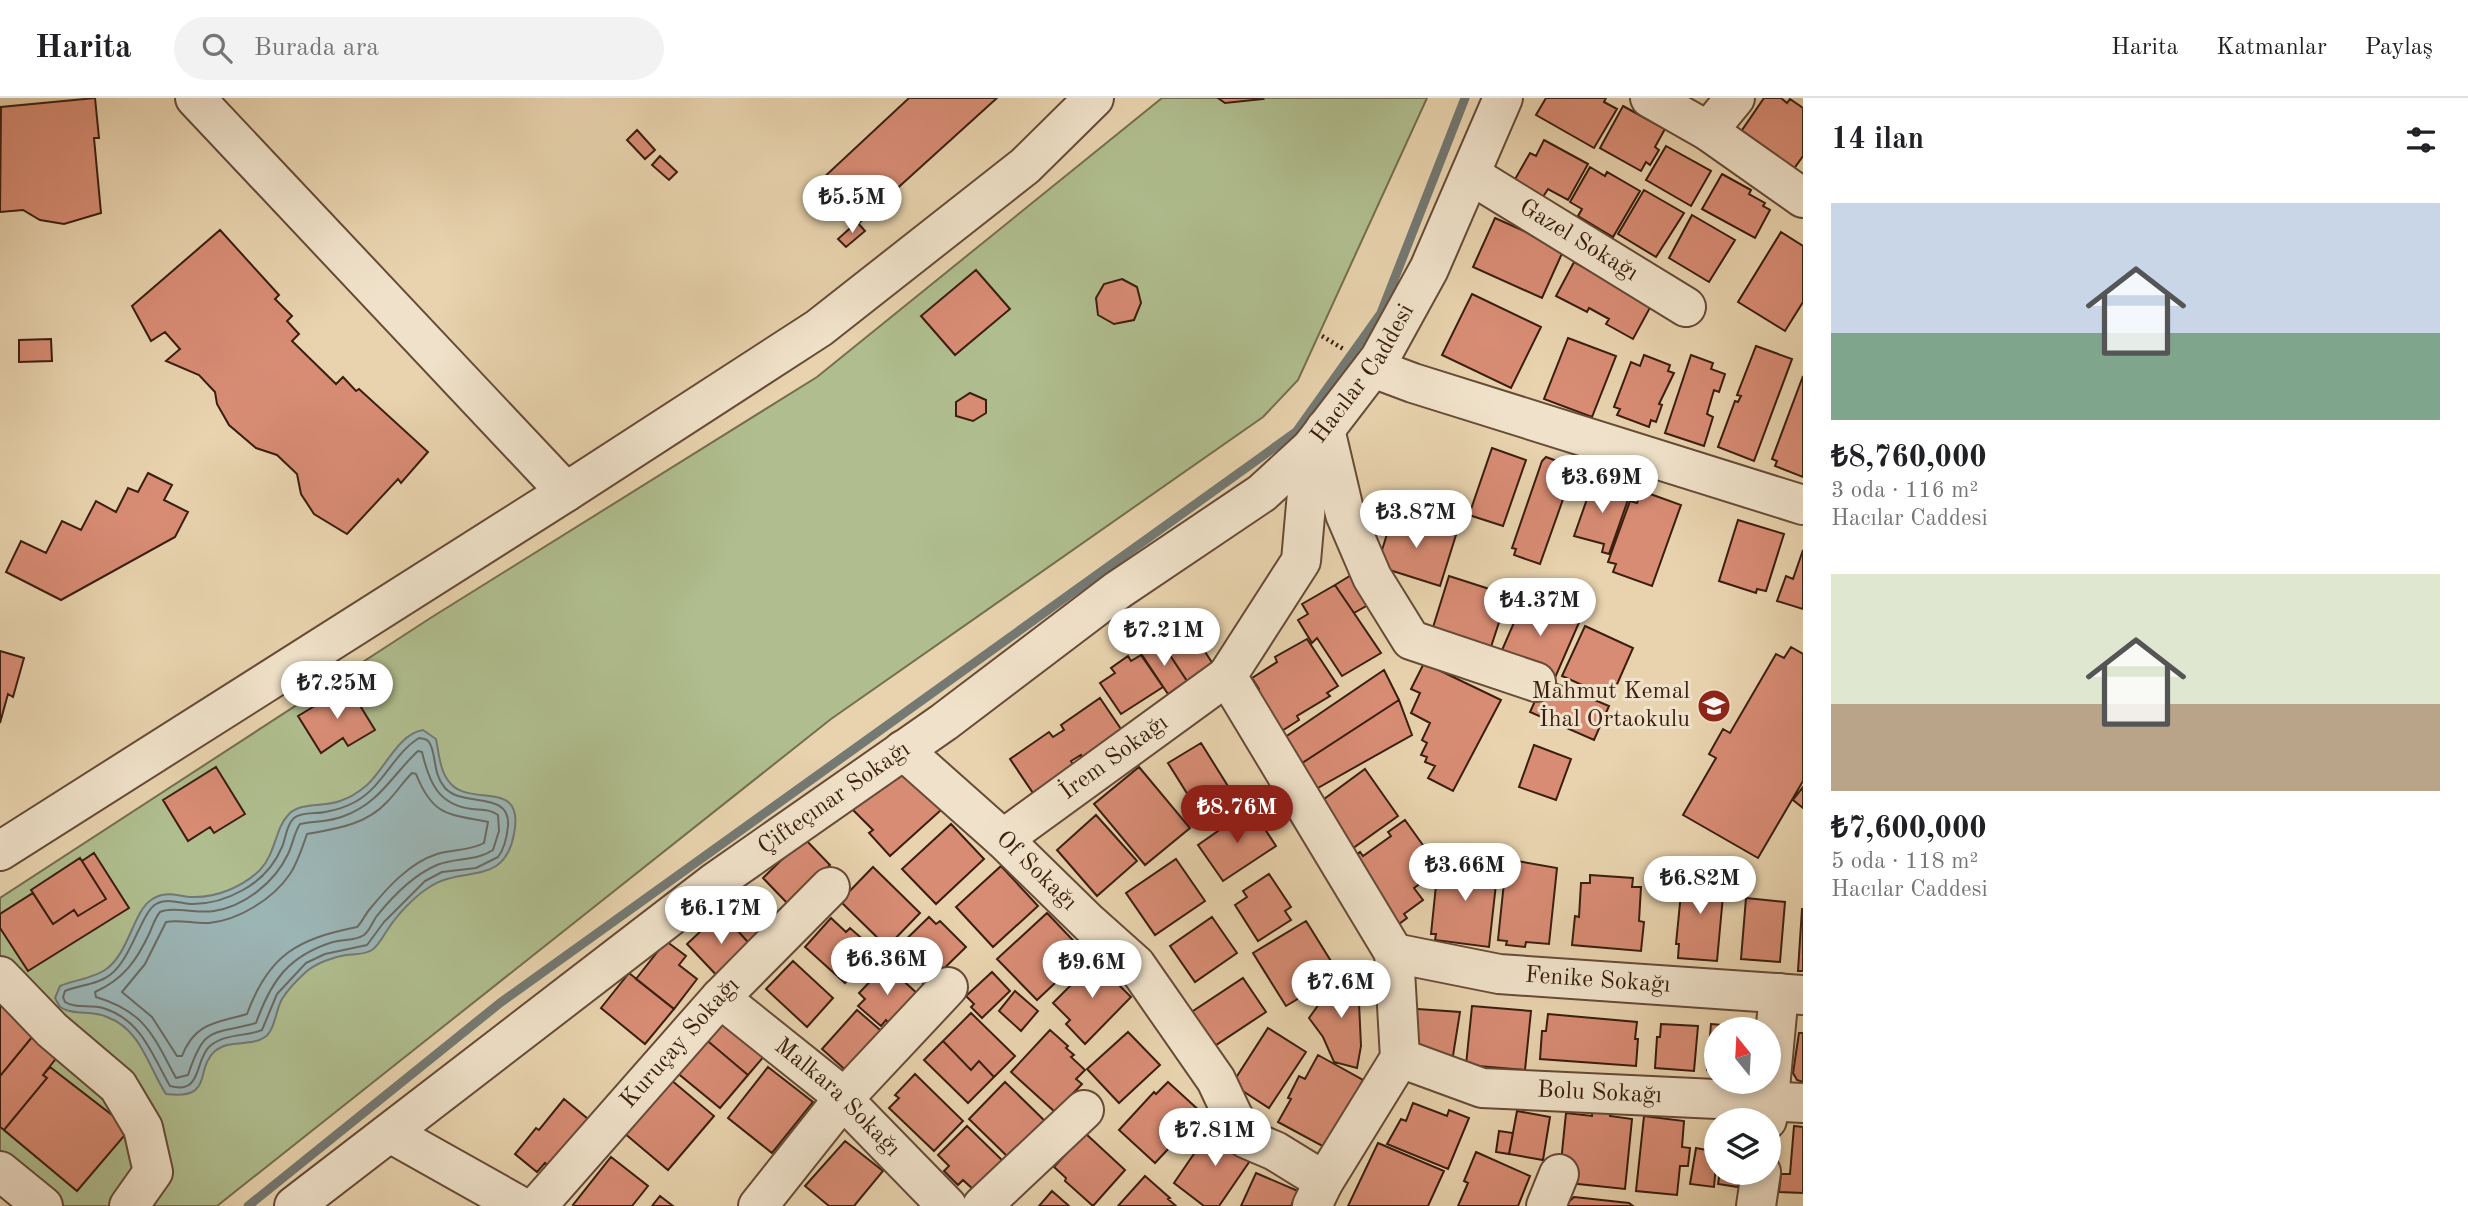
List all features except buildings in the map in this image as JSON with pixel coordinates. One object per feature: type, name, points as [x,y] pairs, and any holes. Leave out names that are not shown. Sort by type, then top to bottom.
[{"type":"street","points":[[195,98],[566,492]]},
{"type":"street","points":[[0,851],[819,328],[1025,166],[1094,98]]},
{"type":"street","name":"Hacılar Caddesi","points":[[1227,676],[1301,561],[1318,438],[1373,368],[1429,269],[1503,98]]},
{"type":"street","points":[[1650,98],[1708,131],[1803,198]]},
{"type":"street","points":[[1708,131],[1735,98]]},
{"type":"street","name":"Gazel Sokağı","points":[[1471,175],[1686,307]]},
{"type":"street","points":[[1373,368],[1413,383],[1803,505]]},
{"type":"street","points":[[1318,438],[1371,577],[1411,640],[1536,682]]},
{"type":"street","name":"Çifteçınar Sokağı","points":[[294,1206],[715,883],[903,750],[1118,590],[1262,493],[1318,438]]},
{"type":"street","points":[[1227,676],[1394,953],[1400,1058],[1318,1194]]},
{"type":"street","name":"İrem Sokağı","points":[[1003,839],[1227,676]]},
{"type":"street","name":"Of Sokağı","points":[[903,750],[1003,839],[1136,965],[1216,1080],[1247,1139],[1275,1151],[1318,1194]]},
{"type":"street","name":"Kuruçay Sokağı","points":[[537,1206],[720,998],[830,887]]},
{"type":"street","name":"Fenike Sokağı","points":[[1394,953],[1499,974],[1791,994]]},
{"type":"street","points":[[0,976],[52,1030],[118,1086],[143,1128],[153,1172],[129,1206]]},
{"type":"street","points":[[758,1206],[843,1099],[948,987]]},
{"type":"street","points":[[1780,1108],[1791,994]]},
{"type":"street","name":"Malkara Sokağı","points":[[720,998],[830,1086],[947,1206]]},
{"type":"street","name":"Bolu Sokağı","points":[[1400,1058],[1482,1088],[1780,1108]]},
{"type":"street","points":[[982,1206],[1084,1111]]},
{"type":"street","points":[[390,1133],[520,1206]]},
{"type":"street","points":[[0,1171],[43,1206]]},
{"type":"street","points":[[1756,1206],[1760,1185]]},
{"type":"green space","points":[[1162,98],[1427,98],[1298,380],[1263,417],[831,719],[217,1206],[19,1206],[0,1192],[0,898],[432,617],[817,377]]},
{"type":"water","points":[[423,730],[436,739],[442,769],[451,784],[471,794],[504,800],[512,806],[515,817],[514,834],[509,851],[501,862],[492,868],[441,881],[428,888],[401,912],[372,950],[315,965],[282,999],[268,1034],[253,1042],[227,1045],[215,1051],[205,1066],[198,1088],[191,1092],[181,1095],[166,1094],[143,1050],[119,1023],[101,1015],[60,1007],[55,998],[60,986],[100,973],[113,963],[140,914],[151,900],[166,894],[210,896],[245,882],[265,863],[289,814],[306,806],[334,803],[357,792],[374,778],[406,738]]},
{"type":"waterway","points":[[248,1206],[500,1003],[1296,432],[1381,313],[1465,98]]},
{"type":"place","name":"Mahmut Kemal İhal Ortaokulu","points":[[1714,706]]}]
